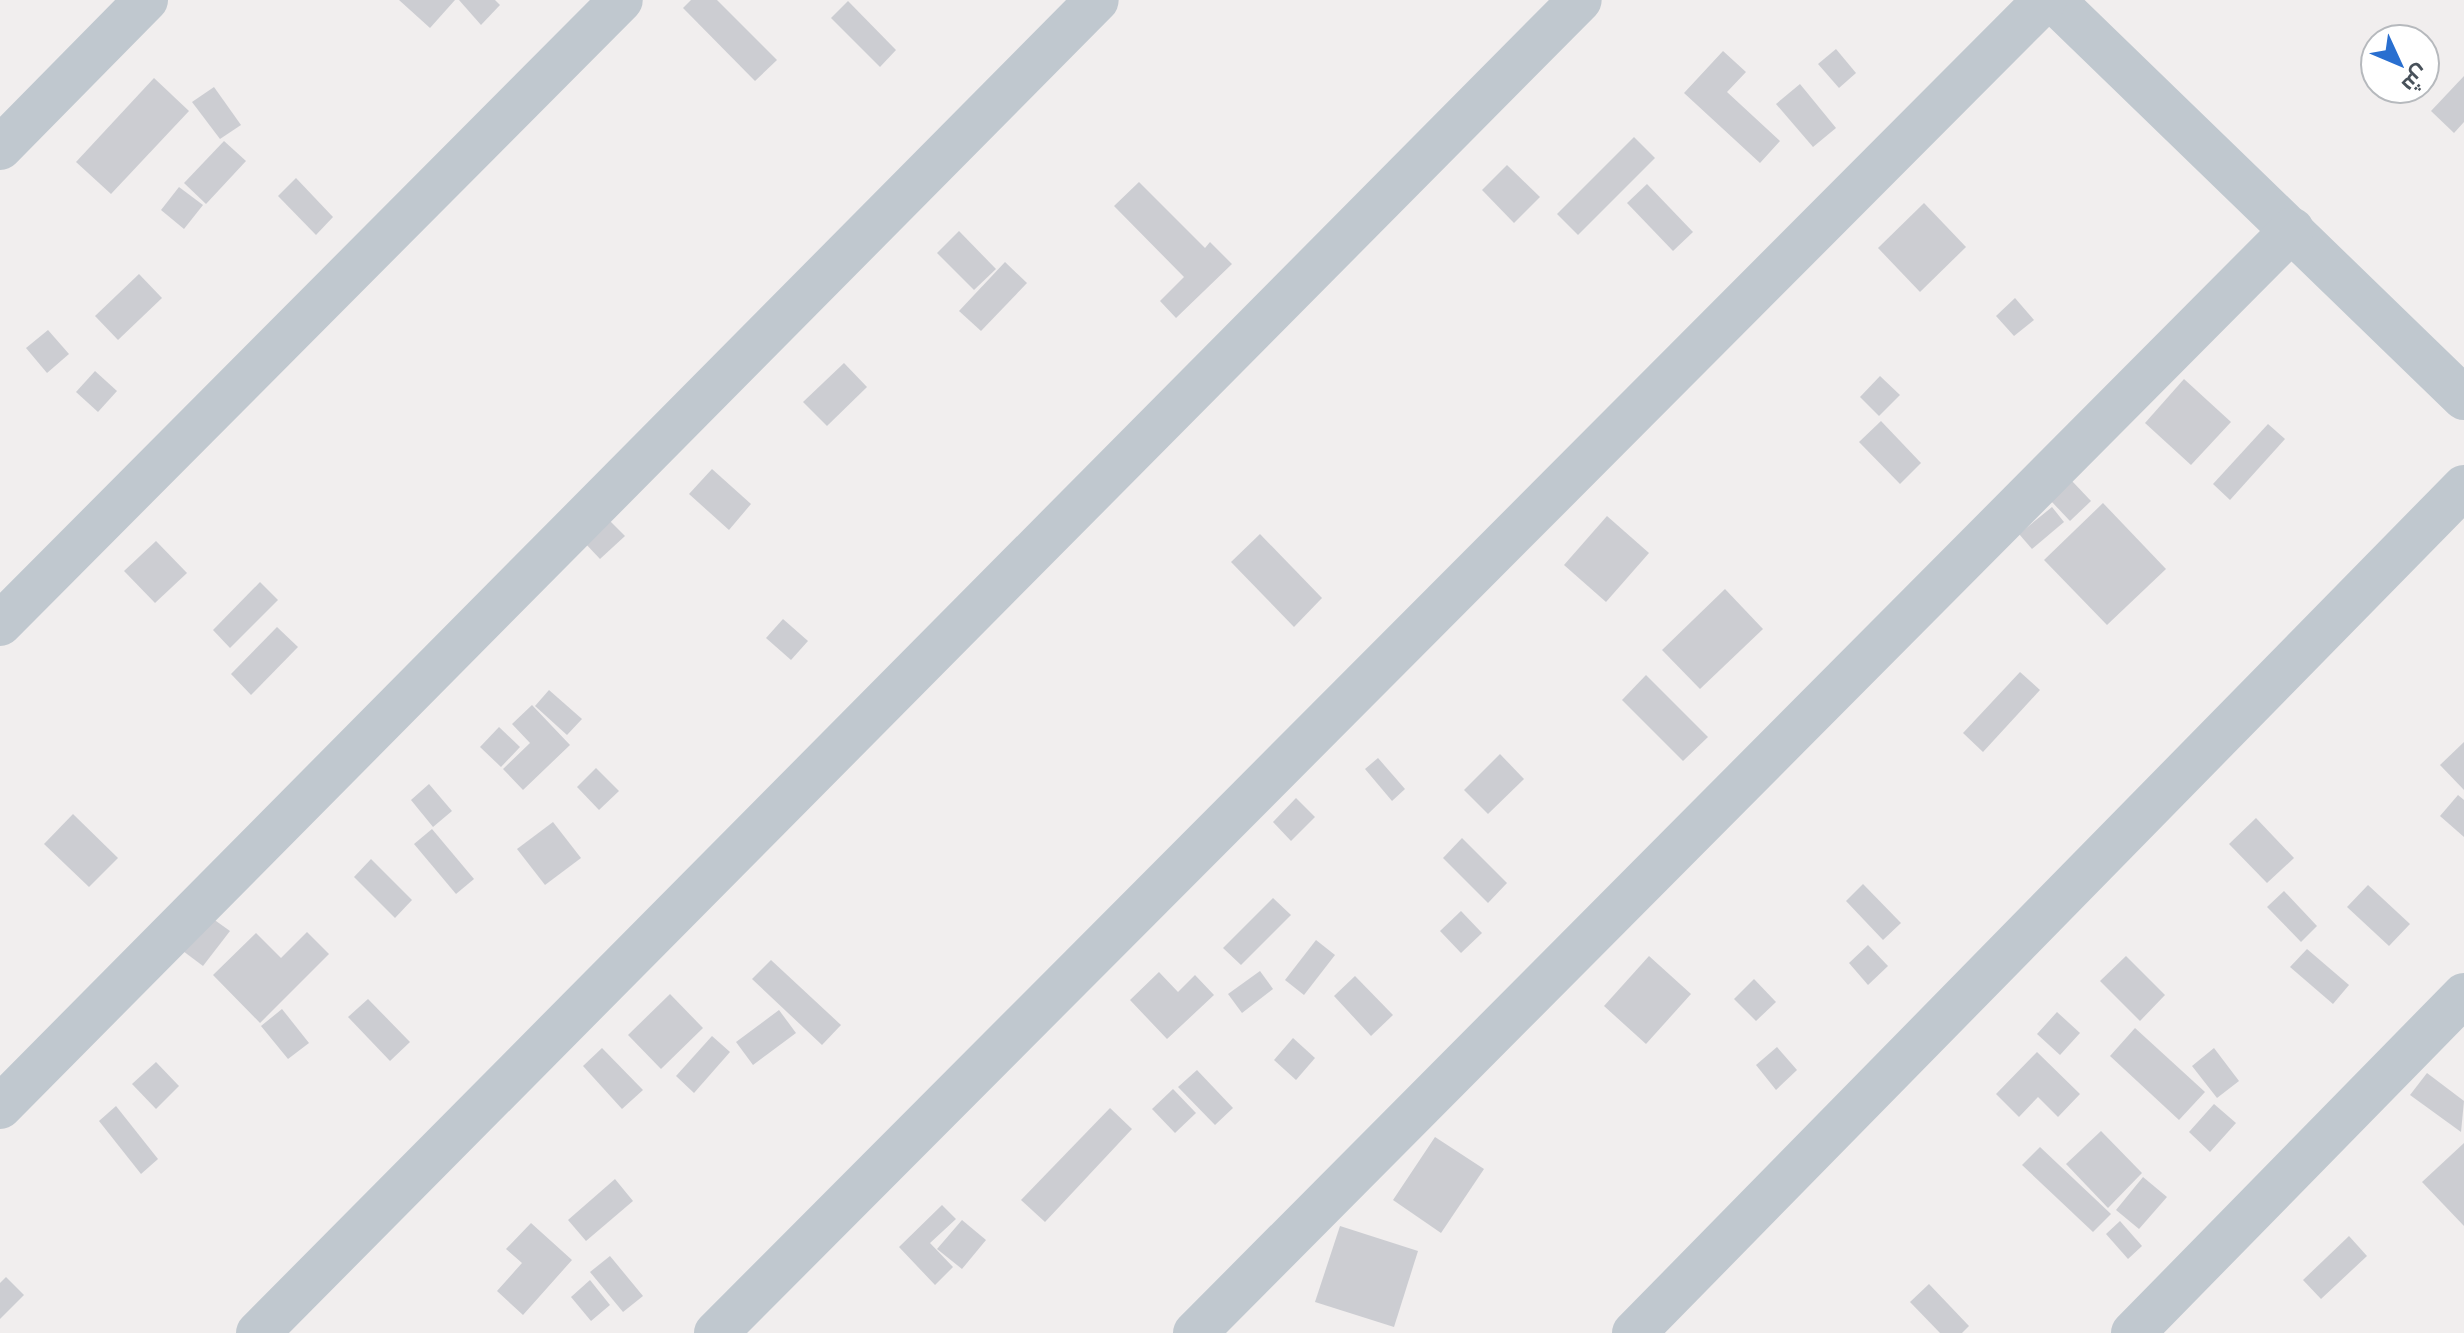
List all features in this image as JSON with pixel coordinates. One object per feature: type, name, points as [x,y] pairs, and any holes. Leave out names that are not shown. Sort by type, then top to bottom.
[{"type":"street","points":[[0,148],[146,0]]},
{"type":"street","points":[[0,624],[621,0]]},
{"type":"street","points":[[0,1107],[1097,0]]},
{"type":"street","points":[[258,1333],[1580,0]]},
{"type":"street","points":[[716,1333],[2045,0]]},
{"type":"street","points":[[2053,0],[2464,398]]},
{"type":"street","points":[[1195,1333],[2292,230]]},
{"type":"street","points":[[1634,1333],[2464,487]]},
{"type":"street","points":[[2133,1333],[2464,995]]},
{"type":"building","points":[[399,0],[455,0],[430,28]]},
{"type":"building","points":[[459,0],[495,0],[500,5],[481,25]]},
{"type":"building","points":[[691,0],[717,0],[777,60],[755,81],[683,8]]},
{"type":"building","points":[[848,1],[896,50],[880,67],[831,18]]},
{"type":"building","points":[[1836,49],[1856,73],[1839,88],[1818,64]]},
{"type":"building","points":[[1723,51],[1746,72],[1727,92],[1780,141],[1760,163],[1684,93]]},
{"type":"building","points":[[2464,76],[2464,122],[2454,133],[2431,111]]},
{"type":"building","points":[[154,78],[189,111],[111,194],[76,162]]},
{"type":"building","points":[[1800,84],[1836,128],[1813,147],[1776,104]]},
{"type":"building","points":[[214,87],[241,125],[220,139],[192,102]]},
{"type":"building","points":[[1634,137],[1655,158],[1578,235],[1557,214]]},
{"type":"building","points":[[224,141],[246,161],[206,204],[184,183]]},
{"type":"building","points":[[1507,165],[1540,197],[1514,223],[1482,190]]},
{"type":"building","points":[[296,178],[333,217],[316,235],[278,196]]},
{"type":"building","points":[[1139,182],[1205,248],[1210,242],[1232,264],[1176,318],[1160,301],[1184,277],[1114,206]]},
{"type":"building","points":[[1647,184],[1693,232],[1673,251],[1627,203]]},
{"type":"building","points":[[179,187],[203,205],[184,229],[161,210]]},
{"type":"building","points":[[1924,203],[1966,247],[1920,292],[1878,248]]},
{"type":"building","points":[[959,231],[996,269],[974,290],[937,253]]},
{"type":"building","points":[[1005,262],[1027,283],[981,331],[959,311]]},
{"type":"building","points":[[139,274],[162,298],[118,340],[95,316]]},
{"type":"building","points":[[2015,298],[2034,320],[2014,336],[1996,316]]},
{"type":"building","points":[[48,330],[69,354],[47,373],[26,348]]},
{"type":"building","points":[[844,363],[867,387],[827,426],[803,402]]},
{"type":"building","points":[[95,371],[117,391],[98,412],[76,392]]},
{"type":"building","points":[[1880,376],[1900,395],[1879,416],[1860,397]]},
{"type":"building","points":[[2184,379],[2231,422],[2191,465],[2145,423]]},
{"type":"building","points":[[1881,421],[1921,463],[1900,484],[1859,442]]},
{"type":"building","points":[[2268,424],[2285,439],[2230,500],[2213,484]]},
{"type":"building","points":[[712,469],[751,504],[729,530],[689,494]]},
{"type":"building","points":[[2072,481],[2091,501],[2070,521],[2051,501]]},
{"type":"building","points":[[2103,503],[2166,569],[2107,625],[2044,560]]},
{"type":"building","points":[[2052,507],[2064,522],[2032,549],[2019,534]]},
{"type":"building","points":[[1607,516],[1649,553],[1606,602],[1564,565]]},
{"type":"building","points":[[607,518],[625,536],[600,559],[583,541]]},
{"type":"building","points":[[1260,534],[1322,598],[1294,627],[1231,562]]},
{"type":"building","points":[[156,541],[187,573],[155,603],[124,571]]},
{"type":"building","points":[[260,582],[278,600],[230,648],[213,630]]},
{"type":"building","points":[[1725,589],[1763,629],[1700,689],[1662,650]]},
{"type":"building","points":[[783,619],[808,641],[791,660],[766,638]]},
{"type":"building","points":[[277,627],[298,647],[251,695],[231,674]]},
{"type":"building","points":[[2020,672],[2040,690],[1983,752],[1963,733]]},
{"type":"building","points":[[1646,675],[1708,737],[1683,761],[1622,700]]},
{"type":"building","points":[[549,690],[582,719],[567,735],[535,706]]},
{"type":"building","points":[[532,705],[570,745],[523,790],[503,769],[530,743],[512,724]]},
{"type":"building","points":[[499,727],[520,747],[501,767],[480,747]]},
{"type":"building","points":[[2464,742],[2464,790],[2440,765]]},
{"type":"building","points":[[1500,754],[1524,779],[1488,814],[1464,790]]},
{"type":"building","points":[[1378,758],[1405,789],[1392,801],[1365,769]]},
{"type":"building","points":[[596,768],[619,791],[599,810],[577,787]]},
{"type":"building","points":[[429,784],[452,811],[433,827],[411,800]]},
{"type":"building","points":[[2458,795],[2464,800],[2464,837],[2440,816]]},
{"type":"building","points":[[1296,798],[1315,817],[1291,841],[1273,822]]},
{"type":"building","points":[[73,814],[118,858],[89,887],[44,844]]},
{"type":"building","points":[[2256,818],[2294,858],[2267,883],[2229,844]]},
{"type":"building","points":[[553,822],[581,858],[545,885],[517,849]]},
{"type":"building","points":[[432,829],[474,879],[456,894],[414,844]]},
{"type":"building","points":[[1462,838],[1507,883],[1488,903],[1443,858]]},
{"type":"building","points":[[371,859],[412,900],[395,918],[354,877]]},
{"type":"building","points":[[1863,884],[1901,923],[1883,940],[1846,901]]},
{"type":"building","points":[[2368,885],[2410,924],[2389,946],[2347,907]]},
{"type":"building","points":[[2284,891],[2317,926],[2301,942],[2267,907]]},
{"type":"building","points":[[1273,898],[1291,915],[1241,965],[1223,948]]},
{"type":"building","points":[[1461,911],[1482,933],[1461,953],[1440,931]]},
{"type":"building","points":[[209,916],[230,931],[203,966],[183,951]]},
{"type":"building","points":[[307,932],[329,954],[260,1023],[213,975],[256,933],[281,958]]},
{"type":"building","points":[[1316,940],[1335,955],[1304,995],[1285,980]]},
{"type":"building","points":[[1868,945],[1888,966],[1868,985],[1849,963]]},
{"type":"building","points":[[2307,949],[2349,985],[2333,1004],[2290,967]]},
{"type":"building","points":[[1649,956],[1691,994],[1646,1044],[1604,1006]]},
{"type":"building","points":[[2126,956],[2165,995],[2140,1021],[2100,981]]},
{"type":"building","points":[[771,960],[841,1025],[822,1045],[752,979]]},
{"type":"building","points":[[1260,971],[1273,989],[1242,1013],[1228,994]]},
{"type":"building","points":[[1159,972],[1178,992],[1195,975],[1214,995],[1167,1039],[1130,1000]]},
{"type":"building","points":[[1355,976],[1393,1015],[1371,1036],[1334,996]]},
{"type":"building","points":[[1754,979],[1776,1002],[1756,1021],[1734,999]]},
{"type":"building","points":[[670,994],[703,1028],[661,1069],[628,1035]]},
{"type":"building","points":[[368,999],[410,1042],[390,1061],[348,1017]]},
{"type":"building","points":[[282,1009],[309,1043],[288,1059],[261,1026]]},
{"type":"building","points":[[779,1010],[796,1033],[753,1065],[736,1042]]},
{"type":"building","points":[[2057,1012],[2080,1033],[2060,1055],[2037,1034]]},
{"type":"building","points":[[2135,1028],[2205,1092],[2179,1120],[2110,1056]]},
{"type":"building","points":[[712,1036],[730,1052],[694,1093],[676,1076]]},
{"type":"building","points":[[1293,1038],[1315,1058],[1296,1080],[1274,1060]]},
{"type":"building","points":[[1777,1047],[1797,1070],[1776,1090],[1756,1065]]},
{"type":"building","points":[[602,1048],[643,1090],[622,1109],[583,1066]]},
{"type":"building","points":[[2214,1048],[2239,1081],[2217,1098],[2192,1066]]},
{"type":"building","points":[[2037,1052],[2080,1094],[2058,1117],[2038,1097],[2019,1117],[1996,1094]]},
{"type":"building","points":[[156,1062],[179,1086],[156,1109],[132,1084]]},
{"type":"building","points":[[1197,1070],[1233,1108],[1215,1125],[1178,1087]]},
{"type":"building","points":[[2427,1073],[2464,1101],[2461,1132],[2410,1095]]},
{"type":"building","points":[[1173,1089],[1196,1113],[1175,1133],[1152,1109]]},
{"type":"building","points":[[2214,1104],[2236,1123],[2210,1152],[2189,1132]]},
{"type":"building","points":[[116,1106],[158,1159],[141,1174],[99,1121]]},
{"type":"building","points":[[1110,1108],[1132,1129],[1045,1222],[1021,1200]]},
{"type":"building","points":[[2101,1131],[2142,1173],[2108,1208],[2066,1164]]},
{"type":"building","points":[[1435,1137],[1484,1169],[1441,1233],[1393,1200]]},
{"type":"building","points":[[2464,1143],[2464,1226],[2422,1182]]},
{"type":"building","points":[[2040,1147],[2111,1214],[2093,1232],[2022,1165]]},
{"type":"building","points":[[2143,1177],[2167,1197],[2139,1229],[2116,1210]]},
{"type":"building","points":[[615,1179],[633,1201],[586,1241],[568,1220]]},
{"type":"building","points":[[942,1205],[956,1219],[930,1243],[953,1267],[935,1285],[899,1247]]},
{"type":"building","points":[[962,1220],[986,1240],[962,1269],[937,1249]]},
{"type":"building","points":[[2120,1221],[2142,1246],[2128,1259],[2106,1234]]},
{"type":"building","points":[[531,1223],[572,1260],[523,1315],[497,1291],[522,1263],[506,1249]]},
{"type":"building","points":[[1340,1226],[1418,1251],[1394,1327],[1315,1302]]},
{"type":"building","points":[[2349,1236],[2367,1256],[2321,1299],[2303,1280]]},
{"type":"building","points":[[610,1256],[643,1296],[623,1312],[590,1272]]},
{"type":"building","points":[[6,1277],[24,1295],[0,1319],[0,1283]]},
{"type":"building","points":[[590,1280],[610,1305],[591,1321],[571,1297]]},
{"type":"building","points":[[1929,1284],[1969,1326],[1962,1333],[1940,1333],[1910,1302]]}]
